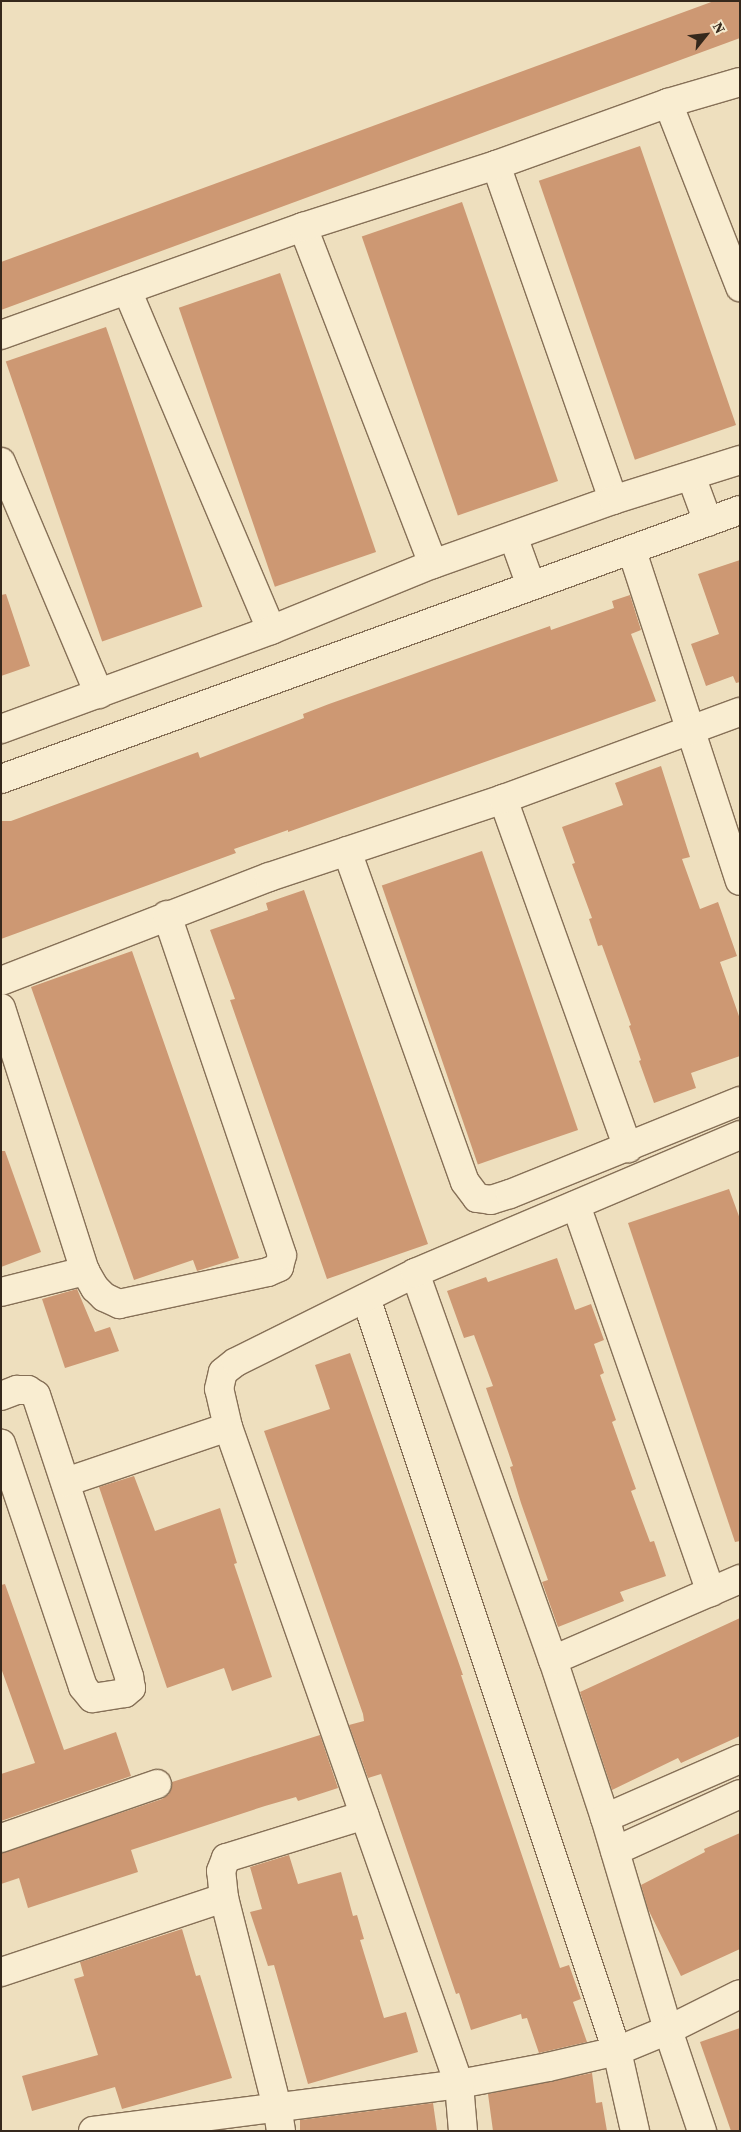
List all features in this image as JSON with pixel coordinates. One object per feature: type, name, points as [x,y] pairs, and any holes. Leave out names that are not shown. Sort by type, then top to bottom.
[{"type":"street","points":[[1,335],[303,227],[496,165],[668,103],[740,82]]},
{"type":"street","points":[[668,103],[740,287]]},
{"type":"street","points":[[496,165],[614,500]]},
{"type":"street","points":[[303,227],[433,564]]},
{"type":"street","points":[[127,290],[271,630]]},
{"type":"street","points":[[1,729],[271,630],[433,564],[614,500],[740,460]]},
{"type":"street","points":[[1,462],[99,694]]},
{"type":"street","points":[[691,476],[708,522]]},
{"type":"street","points":[[1,779],[632,551],[740,510]]},
{"type":"street","points":[[513,536],[531,586]]},
{"type":"street","points":[[632,551],[740,881]]},
{"type":"street","points":[[1,981],[167,916],[347,851],[503,799],[740,712]]},
{"type":"street","points":[[503,799],[628,1148]]},
{"type":"street","points":[[347,851],[465,1182],[477,1198],[491,1200],[510,1194],[628,1148],[740,1101]]},
{"type":"street","points":[[1,1008],[85,1271],[95,1288],[104,1297],[119,1304],[268,1272],[279,1267],[282,1255],[167,916]]},
{"type":"street","points":[[463,2131],[459,2084],[228,1426],[219,1389],[223,1372],[236,1362],[415,1273],[740,1135]]},
{"type":"street","points":[[576,1204],[711,1592]]},
{"type":"street","points":[[1,1292],[85,1271]]},
{"type":"street","points":[[415,1273],[553,1660],[605,1818],[668,2030],[702,2131]]},
{"type":"street","points":[[366,1298],[617,2051],[635,2131]]},
{"type":"street","points":[[1,1396],[17,1390],[28,1390],[36,1395],[129,1677],[130,1688],[125,1693],[92,1698],[83,1687],[1,1442]]},
{"type":"street","points":[[66,1482],[228,1426]]},
{"type":"street","points":[[553,1660],[740,1579]]},
{"type":"street","points":[[605,1818],[740,1759]]},
{"type":"street","points":[[1,1838],[157,1784]]},
{"type":"street","points":[[615,1851],[740,1794]]},
{"type":"street","points":[[279,2119],[224,1898],[220,1871],[226,1858],[365,1814]]},
{"type":"street","points":[[1,1972],[224,1898]]},
{"type":"street","points":[[93,2131],[279,2119],[617,2051],[668,2030],[740,1994]]},
{"type":"building","points":[[714,1],[740,1],[740,38],[1,310],[1,262]]},
{"type":"building","points":[[640,146],[736,425],[635,460],[539,181]]},
{"type":"building","points":[[462,202],[558,481],[458,515],[362,237]]},
{"type":"building","points":[[280,273],[376,552],[275,587],[179,308]]},
{"type":"building","points":[[106,327],[202,607],[102,641],[6,362]]},
{"type":"building","points":[[740,560],[740,682],[736,683],[733,676],[706,686],[691,644],[719,634],[698,574]]},
{"type":"building","points":[[6,594],[30,666],[1,676],[1,595]]},
{"type":"building","points":[[630,595],[641,630],[631,634],[656,701],[288,832],[288,830],[234,849],[236,853],[1,939],[1,821],[11,821],[198,752],[200,758],[304,718],[303,714],[329,704],[550,626],[551,630],[614,608],[612,601]]},
{"type":"building","points":[[661,766],[690,857],[682,859],[700,909],[718,902],[737,956],[720,962],[740,1019],[740,1056],[691,1073],[696,1088],[654,1103],[639,1061],[641,1060],[629,1026],[631,1025],[602,945],[598,946],[589,919],[592,918],[572,864],[575,863],[562,827],[623,805],[615,783]]},
{"type":"building","points":[[482,851],[578,1130],[478,1164],[382,886]]},
{"type":"building","points":[[304,890],[428,1244],[327,1279],[230,1000],[235,999],[210,930],[268,910],[266,903]]},
{"type":"building","points":[[132,951],[239,1258],[197,1271],[193,1260],[134,1280],[31,987]]},
{"type":"building","points":[[1,1151],[5,1151],[41,1252],[1,1267]]},
{"type":"building","points":[[729,1189],[740,1219],[740,1541],[735,1542],[628,1223]]},
{"type":"building","points":[[557,1258],[575,1310],[591,1304],[604,1340],[594,1344],[604,1373],[600,1375],[616,1420],[612,1422],[636,1489],[631,1491],[650,1542],[654,1541],[666,1576],[620,1592],[624,1601],[558,1627],[542,1582],[548,1580],[521,1503],[510,1467],[513,1466],[486,1388],[493,1386],[474,1335],[464,1338],[447,1291],[486,1277],[488,1282]]},
{"type":"building","points":[[77,1289],[95,1332],[110,1327],[119,1351],[65,1368],[42,1299]]},
{"type":"building","points":[[350,1353],[463,1675],[461,1675],[560,1968],[569,1965],[581,1999],[573,2002],[587,2042],[539,2053],[527,2018],[522,2019],[521,2014],[471,2030],[459,1993],[456,1994],[381,1774],[368,1778],[349,1725],[364,1721],[363,1714],[264,1431],[330,1409],[315,1365]]},
{"type":"building","points":[[134,1476],[155,1531],[220,1508],[237,1563],[234,1564],[272,1677],[232,1691],[224,1668],[167,1688],[99,1487]]},
{"type":"building","points":[[5,1584],[64,1750],[116,1732],[131,1776],[1,1821],[1,1774],[35,1763],[1,1668],[1,1585]]},
{"type":"building","points":[[740,1618],[740,1736],[681,1763],[678,1758],[612,1790],[580,1692]]},
{"type":"building","points":[[320,1735],[338,1788],[298,1801],[296,1797],[265,1806],[131,1850],[138,1872],[28,1908],[19,1878],[1,1884],[1,1853],[162,1799],[169,1794],[172,1782]]},
{"type":"building","points":[[740,1833],[740,1949],[681,1976],[648,1909],[641,1885],[705,1852],[704,1849]]},
{"type":"building","points":[[289,1855],[298,1884],[341,1872],[353,1916],[357,1915],[364,1939],[360,1940],[384,2018],[406,2012],[418,2052],[308,2084],[274,1965],[268,1966],[250,1912],[262,1909],[250,1867]]},
{"type":"building","points":[[182,1929],[196,1976],[200,1975],[232,2078],[122,2109],[115,2087],[32,2111],[22,2076],[98,2055],[74,1979],[84,1976],[80,1962]]},
{"type":"building","points":[[740,2028],[740,2131],[731,2131],[700,2042]]},
{"type":"building","points":[[592,2073],[596,2103],[602,2102],[607,2131],[493,2131],[488,2094]]},
{"type":"building","points":[[433,2103],[437,2131],[300,2131],[300,2120]]}]
